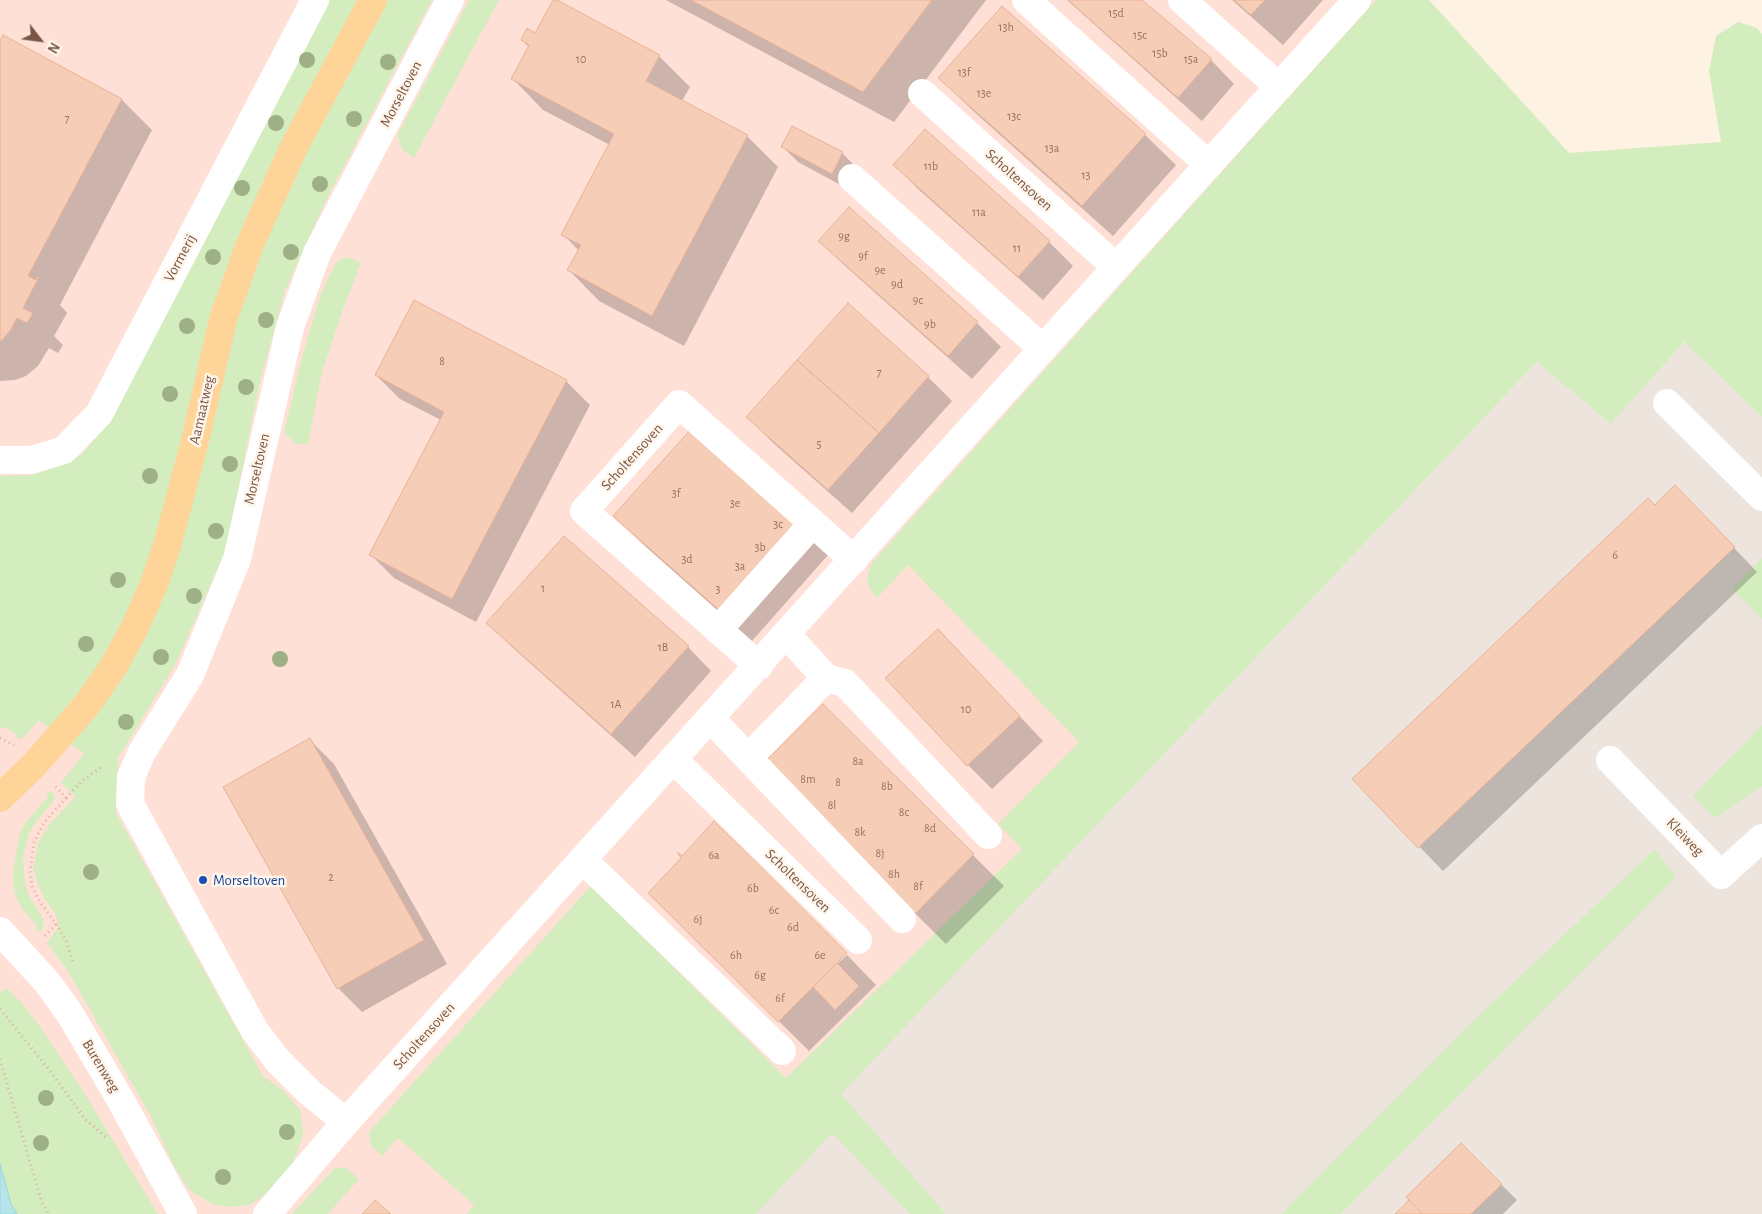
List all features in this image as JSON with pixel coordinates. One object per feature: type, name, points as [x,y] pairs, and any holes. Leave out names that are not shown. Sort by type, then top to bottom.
[{"type":"main road","name":"Aamaatweg","points":[[0,798],[34,765],[86,706],[114,666],[135,627],[154,584],[168,542],[194,445],[224,316],[251,242],[294,147],[373,0]]},
{"type":"street","name":"Vormerij","points":[[0,460],[32,460],[64,450],[99,414],[315,0]]},
{"type":"street","name":"Morseltoven","points":[[346,1122],[309,1092],[278,1061],[255,1031],[130,804],[131,777],[142,752],[190,675],[236,559],[290,327],[317,253],[450,0]]},
{"type":"street","points":[[1026,0],[1209,165]]},
{"type":"street","points":[[1182,0],[1279,87]]},
{"type":"street","name":"Scholtensoven","points":[[267,1214],[346,1122],[1357,0]]},
{"type":"street","name":"Scholtensoven","points":[[922,93],[1116,267]]},
{"type":"street","points":[[852,178],[1043,349]]},
{"type":"street","points":[[1667,403],[1762,496]]},
{"type":"street","name":"Scholtensoven","points":[[758,666],[584,510],[679,404],[854,560]]},
{"type":"street","points":[[718,630],[813,523]]},
{"type":"street","points":[[786,634],[826,678],[845,684],[988,835]]},
{"type":"street","points":[[748,758],[826,678]]},
{"type":"street","points":[[710,718],[902,919]]},
{"type":"street","name":"Scholtensoven","points":[[673,759],[858,940]]},
{"type":"street","name":"Kleiweg","points":[[1610,760],[1721,875],[1762,838]]},
{"type":"street","points":[[583,860],[782,1051]]},
{"type":"street","name":"Burenweg","points":[[0,931],[47,982],[70,1014],[120,1099],[183,1214]]},
{"type":"path","points":[[0,738],[14,745],[66,798],[44,823],[34,842],[30,871],[32,886],[38,899],[56,924],[24,956]]},
{"type":"path","points":[[0,1009],[50,1071],[85,1119],[102,1136],[124,1145],[149,1151]]},
{"type":"path","points":[[0,1059],[42,1203],[49,1214]]},
{"type":"shaded area","points":[[0,0],[1396,0],[1137,745],[933,1214],[0,1214]]},
{"type":"shaded area","points":[[1684,342],[1762,417],[1762,1214],[946,1214],[840,1095],[1537,362],[1611,423]]},
{"type":"shaded area","points":[[832,1133],[910,1214],[756,1214]]},
{"type":"green space","points":[[330,0],[432,0],[328,196],[285,291],[260,381],[226,550],[175,665],[118,758],[116,813],[263,1076],[284,1091],[301,1111],[303,1136],[293,1163],[269,1192],[250,1205],[227,1207],[212,1204],[189,1190],[174,1166],[150,1115],[69,973],[47,943],[59,927],[56,915],[44,898],[33,867],[38,843],[49,825],[75,797],[61,782],[84,754],[39,720],[22,739],[18,738],[15,733],[7,728],[0,727],[0,476],[31,475],[81,455],[96,438],[125,392]]},
{"type":"green space","points":[[469,0],[499,0],[414,158],[403,150],[397,136]]},
{"type":"green space","points":[[1376,0],[1429,0],[1569,153],[1721,142],[1709,71],[1716,36],[1738,22],[1757,28],[1762,34],[1762,417],[1684,342],[1611,424],[1537,362],[841,1094],[946,1214],[910,1214],[832,1133],[756,1214],[467,1214],[474,1205],[398,1138],[382,1156],[371,1146],[369,1132],[591,886],[786,1078],[1022,849],[998,824],[1079,742],[908,565],[877,598],[870,589],[867,579],[871,564]]},
{"type":"green space","points":[[348,257],[361,263],[322,372],[308,445],[294,443],[284,432],[300,365],[319,299],[336,262]]},
{"type":"green space","points":[[1762,558],[1762,619],[1732,589]]},
{"type":"green space","points":[[1762,725],[1762,786],[1715,818],[1693,796]]},
{"type":"green space","points":[[50,791],[54,794],[55,799],[29,833],[23,858],[25,882],[29,895],[44,920],[43,929],[39,932],[35,929],[37,926],[21,907],[14,892],[13,874],[19,836],[24,824],[48,797],[47,795]]},
{"type":"green space","points":[[1655,849],[1676,877],[1341,1214],[1281,1214],[1474,1020]]},
{"type":"green space","points":[[6,988],[20,1001],[39,1025],[83,1091],[158,1214],[17,1214],[11,1204],[0,1164],[0,993]]},
{"type":"green space","points":[[335,1168],[346,1168],[359,1179],[328,1214],[292,1214]]},
{"type":"water","points":[[0,1164],[11,1204],[17,1214],[0,1214]]},
{"type":"building","points":[[553,0],[557,0],[660,55],[646,81],[748,135],[652,316],[567,270],[581,245],[561,235],[614,134],[511,79],[529,45],[521,40],[527,28],[535,33]]},
{"type":"building","points":[[691,0],[932,0],[863,92]]},
{"type":"building","points":[[1068,0],[1142,0],[1212,59],[1178,98]]},
{"type":"building","points":[[1234,0],[1265,0],[1251,15]]},
{"type":"building","points":[[1002,6],[1146,134],[1082,206],[938,78]]},
{"type":"building","points":[[3,35],[122,99],[28,276],[36,280],[39,277],[23,308],[33,313],[27,323],[17,318],[10,331],[0,342],[0,41]]},
{"type":"building","points":[[792,126],[843,152],[832,174],[781,147]]},
{"type":"building","points":[[925,129],[1050,241],[1018,277],[893,165]]},
{"type":"building","points":[[849,207],[978,322],[948,356],[818,241]]},
{"type":"building","points":[[414,300],[567,380],[452,599],[369,555],[444,412],[375,375]]},
{"type":"building","points":[[848,303],[929,376],[879,433],[797,360]]},
{"type":"building","points":[[797,360],[879,433],[828,490],[746,417]]},
{"type":"building","points":[[692,428],[798,523],[720,611],[613,516]]},
{"type":"building","points":[[1675,485],[1735,547],[1418,848],[1352,779],[1648,498],[1655,505]]},
{"type":"building","points":[[564,536],[689,646],[611,734],[486,623]]},
{"type":"building","points":[[938,629],[1020,716],[967,766],[885,678]]},
{"type":"building","points":[[823,704],[974,854],[915,914],[763,764]]},
{"type":"building","points":[[310,738],[424,940],[337,989],[223,787]]},
{"type":"building","points":[[714,821],[847,953],[778,1022],[648,893],[681,858],[677,852],[682,856]]},
{"type":"building","points":[[837,963],[859,986],[835,1010],[813,987]]},
{"type":"building","points":[[1461,1143],[1502,1184],[1471,1214],[1423,1214],[1406,1197]]},
{"type":"building","points":[[375,1200],[391,1214],[362,1214]]},
{"type":"building","points":[[1409,1200],[1423,1214],[1395,1214]]},
{"type":"place","name":"Morseltoven","points":[[203,880]]}]
